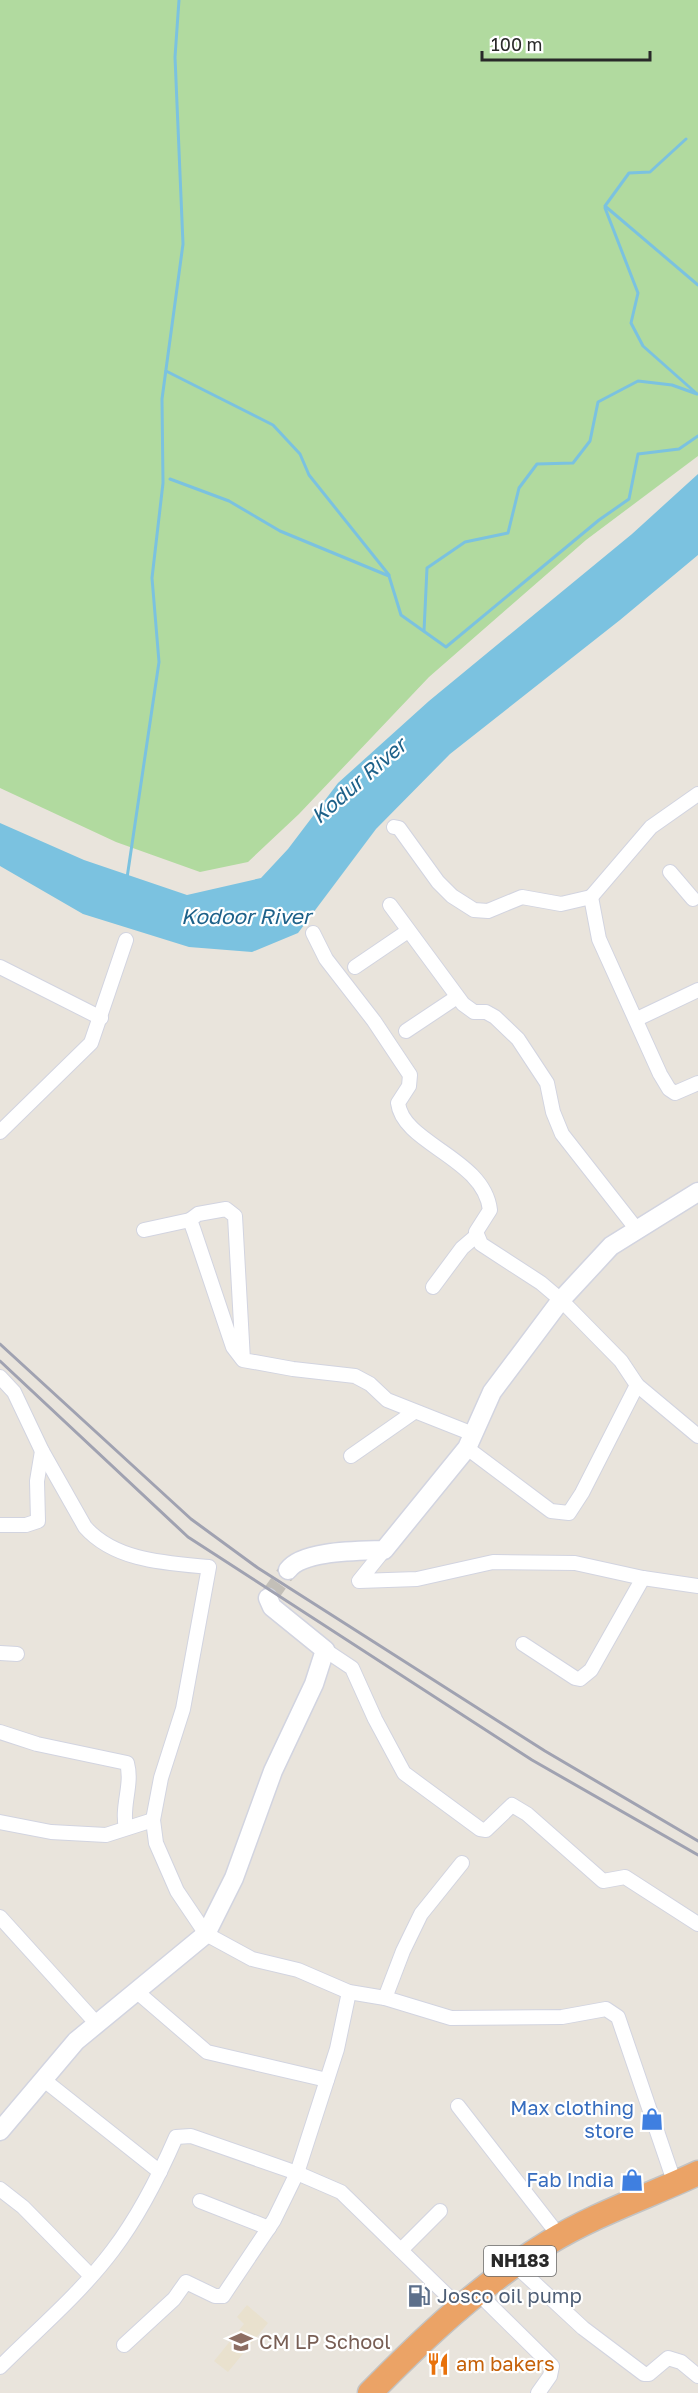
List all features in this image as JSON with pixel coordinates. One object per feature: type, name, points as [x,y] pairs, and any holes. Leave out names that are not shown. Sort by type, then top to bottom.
[{"type":"highway","name":"NH183","points":[[370,2393],[469,2300],[514,2265],[560,2236],[698,2173]]},
{"type":"main road","points":[[288,1570],[295,1562],[325,1555],[384,1550],[470,1441],[492,1392],[561,1300],[611,1246],[698,1192]]},
{"type":"main road","points":[[0,2131],[76,2042],[206,1934],[234,1878],[273,1771],[314,1684],[325,1650],[272,1607],[268,1598]]},
{"type":"street","points":[[394,827],[399,828],[452,896],[474,910],[488,911],[522,897],[561,903],[591,897],[651,827],[698,794]]},
{"type":"street","points":[[670,872],[696,899]]},
{"type":"street","points":[[591,897],[600,939],[669,1089],[679,1094],[698,1083]]},
{"type":"street","points":[[390,905],[468,1009],[495,1017],[518,1039],[547,1083],[553,1112],[562,1134],[638,1231]]},
{"type":"street","points":[[355,967],[408,931]]},
{"type":"street","points":[[313,933],[326,959],[368,1013],[410,1075],[410,1086],[398,1102],[399,1108],[413,1128],[468,1170],[483,1187],[490,1210],[476,1232],[476,1236],[462,1248],[433,1287]]},
{"type":"street","points":[[0,1131],[91,1043],[126,940]]},
{"type":"street","points":[[0,967],[101,1018]]},
{"type":"street","points":[[637,1019],[698,990]]},
{"type":"street","points":[[406,1031],[457,997]]},
{"type":"street","points":[[144,1230],[190,1220],[198,1214],[226,1209],[235,1216],[243,1360]]},
{"type":"street","points":[[190,1220],[233,1347],[243,1360],[293,1370],[355,1376],[370,1384],[387,1400],[470,1441],[550,1511],[569,1513],[637,1385]]},
{"type":"street","points":[[476,1236],[481,1244],[542,1283],[561,1300],[621,1361],[637,1385],[698,1436]]},
{"type":"street","points":[[0,1377],[14,1392],[42,1451],[93,1537],[106,1545],[154,1562],[209,1567],[183,1709],[161,1778],[153,1820],[156,1843],[177,1891],[206,1934],[252,1959],[298,1970],[349,1992],[385,1998],[451,2018],[562,2017],[606,2009],[618,2017],[675,2184]]},
{"type":"street","points":[[351,1456],[414,1412]]},
{"type":"street","points":[[0,1526],[26,1525],[38,1521],[37,1481],[42,1451]]},
{"type":"street","points":[[384,1550],[359,1581],[417,1579],[493,1562],[575,1563],[643,1578],[698,1586]]},
{"type":"street","points":[[523,1644],[575,1678],[585,1676],[591,1670],[643,1578]]},
{"type":"street","points":[[325,1650],[352,1668],[375,1719],[404,1773],[480,1829],[486,1830],[512,1805],[527,1814],[603,1881],[625,1877],[698,1924]]},
{"type":"street","points":[[0,1653],[17,1654]]},
{"type":"street","points":[[0,1732],[37,1744],[127,1763],[130,1773],[124,1817],[126,1828]]},
{"type":"street","points":[[2,1825],[51,1832],[106,1835],[153,1820]]},
{"type":"street","points":[[385,1998],[403,1951],[421,1914],[462,1863]]},
{"type":"street","points":[[0,1917],[97,2024]]},
{"type":"street","points":[[136,1991],[207,2052],[327,2080]]},
{"type":"street","points":[[124,2345],[174,2299],[186,2282],[215,2296],[223,2296],[269,2228],[297,2173],[327,2080],[349,1992]]},
{"type":"street","points":[[44,2080],[160,2172]]},
{"type":"street","points":[[458,2106],[560,2236]]},
{"type":"street","points":[[0,2367],[91,2276],[113,2250],[160,2172],[176,2137],[191,2136],[297,2173],[341,2192],[401,2250],[552,2366],[550,2376],[538,2393]]},
{"type":"street","points":[[0,2189],[23,2207],[91,2276]]},
{"type":"street","points":[[200,2201],[269,2228]]},
{"type":"street","points":[[401,2250],[440,2211]]},
{"type":"street","points":[[514,2265],[584,2328],[644,2374],[649,2374],[668,2358],[681,2362],[698,2376]]},
{"type":"shaded area","name":"CM LP School","points":[[247,2305],[268,2323],[228,2372],[214,2361],[244,2324],[237,2317]]},
{"type":"green space","points":[[0,0],[698,0],[698,456],[586,540],[429,677],[299,814],[248,862],[200,872],[116,842],[0,788]]},
{"type":"water","name":"Kodoor River","points":[[698,474],[698,555],[620,620],[450,754],[376,829],[298,933],[252,952],[189,947],[83,914],[0,866],[0,823],[84,860],[187,895],[261,878],[288,849],[338,783],[429,701],[632,534]]},
{"type":"waterway","points":[[127,878],[159,662],[152,578],[163,483],[162,399],[183,244],[175,57],[179,0]]},
{"type":"waterway","points":[[686,139],[650,172],[629,173],[605,206],[698,285]]},
{"type":"waterway","points":[[605,208],[638,293],[631,323],[643,346],[696,393]]},
{"type":"waterway","points":[[166,371],[273,425],[300,454],[309,475],[389,575]]},
{"type":"waterway","points":[[424,631],[427,568],[465,542],[508,533],[519,488],[537,464],[573,463],[590,441],[598,402],[638,381],[672,385],[697,394]]},
{"type":"waterway","points":[[170,479],[229,501],[280,531],[389,576],[401,615],[446,647],[599,520],[629,499],[638,454],[679,449],[698,436]]},
{"type":"tunnel","points":[[268,1598],[288,1570]]},
{"type":"railway","points":[[0,1344],[191,1519],[258,1568],[545,1751],[698,1841]]},
{"type":"railway","points":[[0,1361],[188,1537],[532,1760],[698,1855]]},
{"type":"place","name":"Max clothing store","points":[[652,2119]]},
{"type":"place","name":"Fab India","points":[[632,2180]]},
{"type":"place","name":"Josco oil pump","points":[[419,2296]]},
{"type":"place","name":"CM LP School","points":[[241,2342]]},
{"type":"place","name":"am bakers","points":[[438,2364]]},
{"type":"water label","name":"Kodur River","points":[[359,781]]}]
